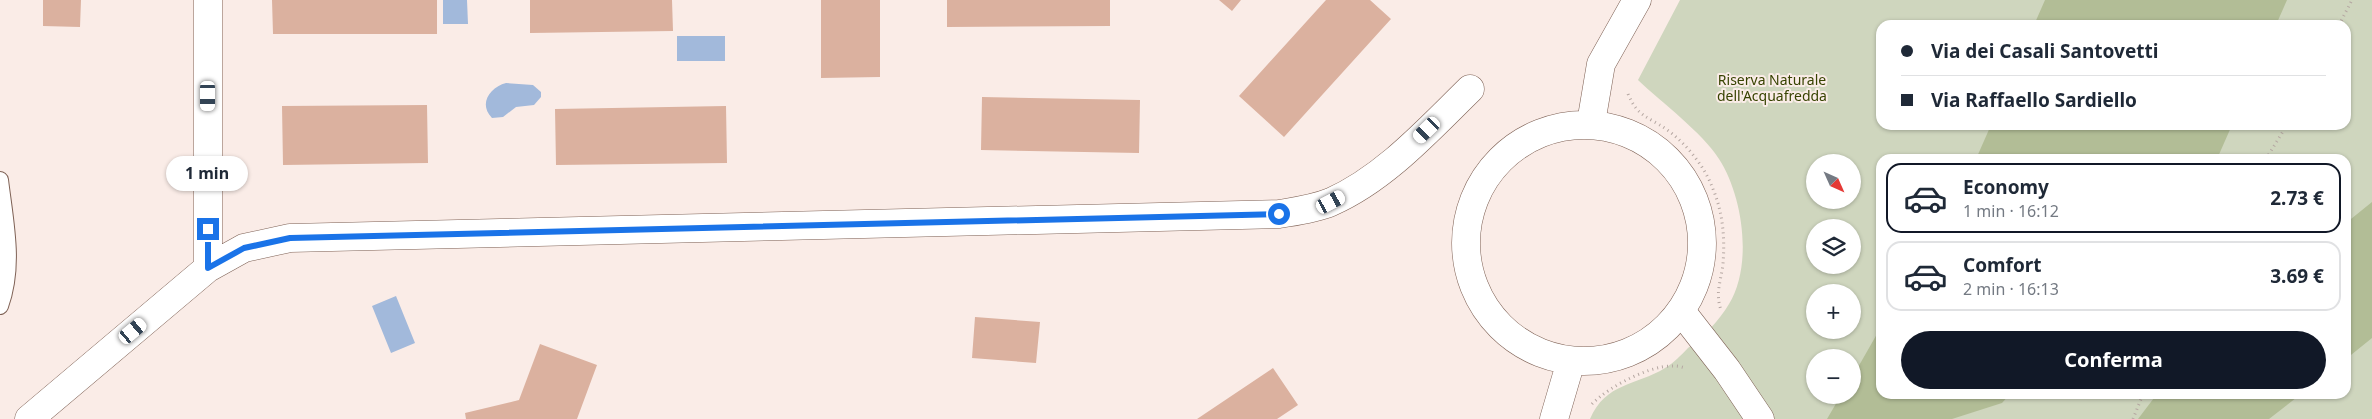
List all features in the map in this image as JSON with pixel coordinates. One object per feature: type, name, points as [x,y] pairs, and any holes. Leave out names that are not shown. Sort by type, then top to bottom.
[{"type":"street","points":[[208,0],[208,268]]},
{"type":"street","points":[[1591,123],[1601,64],[1637,0]]},
{"type":"street","points":[[29,419],[208,268],[244,248],[290,238],[1279,214],[1309,209],[1331,202],[1352,191],[1413,144],[1470,89]]},
{"type":"street","points":[[1591,123],[1630,129],[1664,155],[1685,181],[1698,213],[1702,247],[1696,281],[1681,311],[1663,331],[1641,347],[1617,357],[1591,362],[1571,361],[1538,353],[1514,340],[1494,322],[1479,299],[1469,274],[1465,247],[1467,220],[1475,194],[1489,171],[1508,152],[1531,137],[1556,127],[1591,123]]},
{"type":"street","points":[[1681,311],[1727,370],[1760,419]]},
{"type":"street","points":[[1554,419],[1571,361]]},
{"type":"lane","points":[[0,180],[10,259],[5,292],[0,306]]},
{"type":"path","points":[[2342,20],[2352,0]]},
{"type":"path","points":[[1627,84],[1628,94],[1634,109],[1667,130],[1682,144],[1701,165],[1713,188],[1721,213],[1724,239],[1717,293],[1722,312]]},
{"type":"path","points":[[2269,154],[2284,130]]},
{"type":"path","points":[[1590,406],[1600,395],[1664,365],[1679,366],[1686,369]]},
{"type":"path","points":[[2133,419],[2141,399]]},
{"type":"green space","name":"Riserva Naturale dell'Acquafredda","points":[[1680,0],[2372,0],[2372,419],[1590,419],[1604,398],[1613,391],[1654,374],[1674,361],[1716,322],[1729,304],[1736,288],[1741,270],[1743,251],[1739,211],[1727,174],[1719,159],[1703,139],[1638,80]]},
{"type":"green space","points":[[2045,0],[2287,0],[2278,20],[2036,20]]},
{"type":"green space","points":[[1989,130],[2230,130],[2219,154],[1978,154]]},
{"type":"green space","points":[[2372,202],[2372,338],[2351,355],[2351,219]]},
{"type":"green space","points":[[1876,336],[1876,399],[2006,399],[2002,403],[1952,419],[1827,419],[1836,404],[1861,404],[1861,362]]},
{"type":"green space","points":[[2153,399],[2295,399],[2269,419],[2138,419]]},
{"type":"water","points":[[443,0],[467,0],[468,24],[443,24]]},
{"type":"water","points":[[677,36],[725,36],[725,61],[677,61]]},
{"type":"water","points":[[506,83],[533,85],[541,92],[541,97],[534,105],[516,107],[503,117],[492,118],[486,107],[488,97],[495,88]]},
{"type":"water","points":[[396,296],[415,343],[391,353],[372,306]]},
{"type":"building","points":[[43,0],[81,0],[80,27],[43,26]]},
{"type":"building","points":[[272,0],[437,0],[437,34],[273,34]]},
{"type":"building","points":[[530,0],[672,0],[673,31],[530,33]]},
{"type":"building","points":[[821,0],[880,0],[880,77],[821,78]]},
{"type":"building","points":[[947,0],[1110,0],[1110,26],[947,27]]},
{"type":"building","points":[[1219,0],[1241,0],[1232,11]]},
{"type":"building","points":[[1326,0],[1370,0],[1391,19],[1284,137],[1239,96]]},
{"type":"building","points":[[982,97],[1140,100],[1139,153],[981,150]]},
{"type":"building","points":[[427,105],[428,163],[283,165],[282,106]]},
{"type":"building","points":[[726,106],[727,163],[556,165],[555,109]]},
{"type":"building","points":[[975,317],[1040,322],[1036,363],[972,358]]},
{"type":"building","points":[[540,344],[597,365],[577,419],[466,419],[465,413],[519,400]]},
{"type":"building","points":[[1273,368],[1298,405],[1277,419],[1197,419]]},
{"type":"route","points":[[208,229],[208,268],[225,256],[244,248],[290,238],[1279,214]]}]
